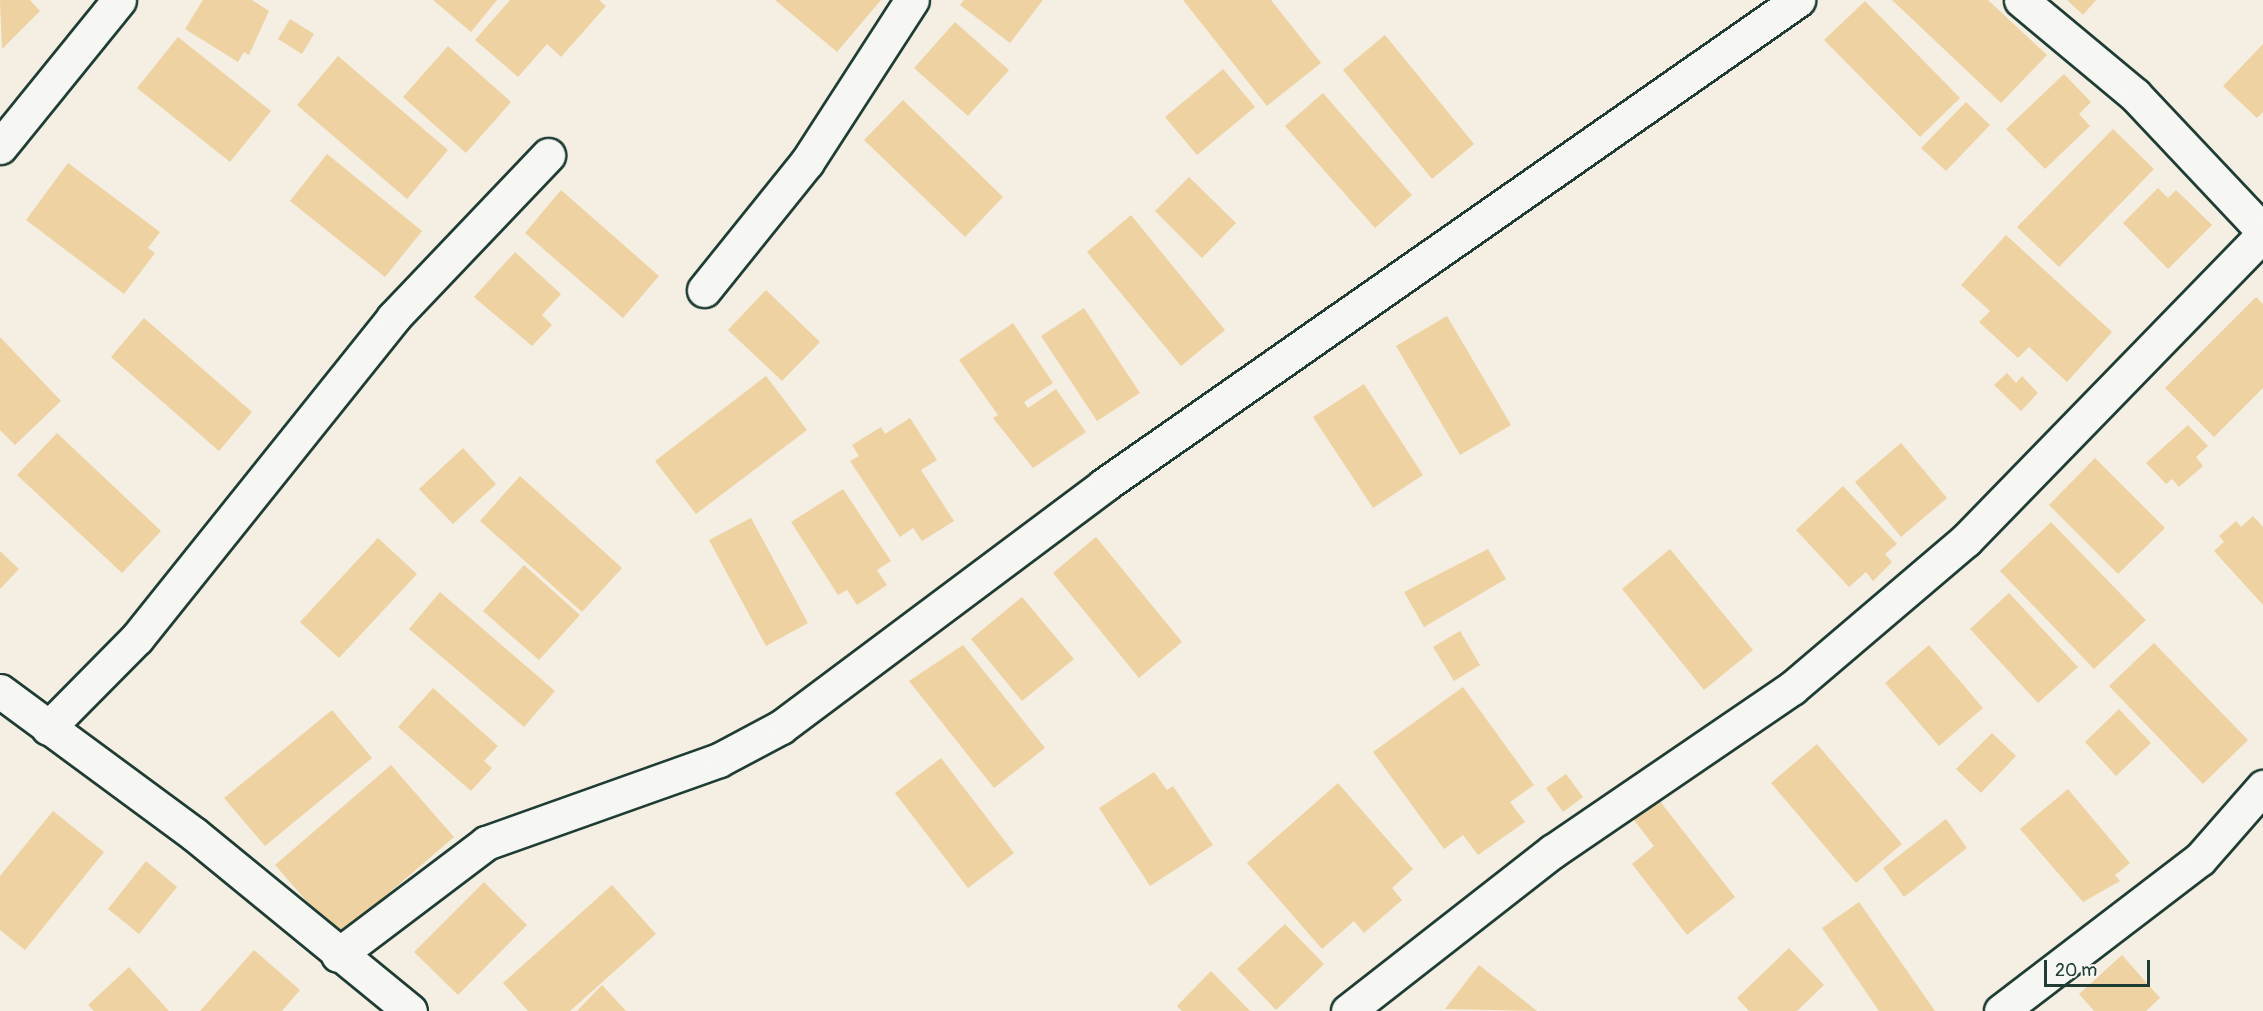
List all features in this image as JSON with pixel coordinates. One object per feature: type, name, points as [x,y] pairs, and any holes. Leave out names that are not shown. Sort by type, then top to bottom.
[{"type":"street","points":[[0,147],[119,0]]},
{"type":"street","points":[[704,290],[807,162],[912,0]]},
{"type":"street","points":[[338,955],[486,843],[718,760],[781,727],[1104,485],[1798,0]]},
{"type":"street","points":[[1348,1011],[1553,851],[1792,688],[1923,577],[1966,540],[2263,233],[2134,95],[2021,0]]},
{"type":"street","points":[[48,728],[137,638],[393,318],[548,155]]},
{"type":"street","points":[[0,691],[194,834],[338,955],[410,1011]]},
{"type":"street","points":[[2001,1011],[2200,859],[2263,787]]},
{"type":"building","points":[[0,0],[30,0],[40,11],[2,49]]},
{"type":"building","points":[[203,0],[252,0],[269,11],[249,55],[244,52],[238,62],[185,29]]},
{"type":"building","points":[[433,0],[497,0],[471,32]]},
{"type":"building","points":[[510,0],[599,0],[606,6],[561,57],[547,44],[518,77],[475,40]]},
{"type":"building","points":[[775,0],[881,0],[837,52]]},
{"type":"building","points":[[964,0],[1043,0],[1010,43],[960,5]]},
{"type":"building","points":[[1183,0],[1271,0],[1321,63],[1267,106]]},
{"type":"building","points":[[1892,0],[1988,0],[2047,55],[2001,103]]},
{"type":"building","points":[[2067,0],[2096,0],[2083,15]]},
{"type":"building","points":[[1865,1],[1960,98],[1920,137],[1824,40]]},
{"type":"building","points":[[290,19],[314,34],[302,54],[278,39]]},
{"type":"building","points":[[955,22],[1009,70],[968,116],[914,68]]},
{"type":"building","points":[[1385,35],[1474,144],[1432,179],[1343,70]]},
{"type":"building","points":[[178,37],[271,111],[230,162],[137,88]]},
{"type":"building","points":[[2263,44],[2263,112],[2257,118],[2223,86]]},
{"type":"building","points":[[448,46],[511,102],[466,153],[403,97]]},
{"type":"building","points":[[338,56],[448,150],[407,199],[297,105]]},
{"type":"building","points":[[1223,69],[1255,107],[1197,155],[1165,117]]},
{"type":"building","points":[[2064,74],[2091,102],[2079,114],[2090,126],[2045,169],[2006,129]]},
{"type":"building","points":[[1323,93],[1412,195],[1375,228],[1285,126]]},
{"type":"building","points":[[903,100],[1003,197],[965,237],[864,140]]},
{"type":"building","points":[[1966,102],[1990,125],[1946,171],[1921,148]]},
{"type":"building","points":[[2113,129],[2154,169],[2059,267],[2017,227]]},
{"type":"building","points":[[327,154],[422,231],[385,277],[290,201]]},
{"type":"building","points":[[68,163],[160,232],[148,248],[155,253],[124,294],[26,220]]},
{"type":"building","points":[[1189,177],[1236,223],[1202,258],[1155,211]]},
{"type":"building","points":[[2158,188],[2168,198],[2176,190],[2212,225],[2168,269],[2123,223]]},
{"type":"building","points":[[561,190],[659,276],[623,318],[525,233]]},
{"type":"building","points":[[1131,215],[1225,330],[1181,366],[1087,252]]},
{"type":"building","points":[[2006,235],[2112,332],[2067,382],[2029,347],[2018,358],[1979,322],[1990,311],[1961,285]]},
{"type":"building","points":[[515,252],[561,294],[542,315],[552,325],[532,346],[474,297]]},
{"type":"building","points":[[766,290],[820,342],[782,381],[728,330]]},
{"type":"building","points":[[2256,297],[2263,304],[2263,388],[2214,437],[2165,388]]},
{"type":"building","points":[[1084,308],[1140,393],[1097,421],[1041,336]]},
{"type":"building","points":[[1447,316],[1511,425],[1460,455],[1396,346]]},
{"type":"building","points":[[144,318],[252,412],[219,451],[111,357]]},
{"type":"building","points":[[1013,323],[1053,383],[1024,402],[1028,408],[1056,389],[1086,432],[1033,468],[993,418],[998,415],[959,360]]},
{"type":"building","points":[[0,337],[61,401],[15,445],[0,430]]},
{"type":"building","points":[[2007,373],[2016,383],[2022,376],[2038,393],[2021,411],[1994,385]]},
{"type":"building","points":[[766,376],[807,430],[696,514],[655,461]]},
{"type":"building","points":[[1364,384],[1423,475],[1373,508],[1313,417]]},
{"type":"building","points":[[910,418],[937,460],[921,470],[954,521],[922,541],[913,528],[900,537],[850,461],[859,456],[852,445],[881,427],[885,434]]},
{"type":"building","points":[[2188,425],[2208,446],[2196,457],[2203,466],[2179,487],[2172,479],[2166,484],[2146,463]]},
{"type":"building","points":[[57,433],[161,531],[122,573],[17,475]]},
{"type":"building","points":[[1901,443],[1947,498],[1901,537],[1855,482]]},
{"type":"building","points":[[463,448],[496,484],[453,524],[419,489]]},
{"type":"building","points":[[2095,458],[2165,528],[2118,574],[2049,505]]},
{"type":"building","points":[[520,476],[622,568],[582,612],[480,521]]},
{"type":"building","points":[[1843,486],[1897,544],[1885,554],[1892,562],[1873,581],[1866,572],[1849,587],[1796,530]]},
{"type":"building","points":[[843,489],[891,561],[877,570],[887,585],[857,605],[847,590],[838,595],[791,522]]},
{"type":"building","points":[[2253,516],[2263,527],[2263,605],[2214,551],[2224,542],[2219,536],[2236,521],[2241,527]]},
{"type":"building","points":[[751,518],[808,623],[766,646],[709,540]]},
{"type":"building","points":[[2051,522],[2146,620],[2094,669],[2000,571]]},
{"type":"building","points":[[1096,537],[1182,642],[1139,678],[1053,573]]},
{"type":"building","points":[[378,538],[417,574],[339,658],[300,622]]},
{"type":"building","points":[[1488,549],[1506,579],[1424,627],[1404,592]]},
{"type":"building","points":[[1670,549],[1753,650],[1704,690],[1622,589]]},
{"type":"building","points":[[0,551],[19,569],[0,589]]},
{"type":"building","points":[[524,565],[580,615],[539,660],[483,611]]},
{"type":"building","points":[[440,592],[555,691],[524,727],[409,629]]},
{"type":"building","points":[[2009,593],[2078,667],[2038,703],[1970,629]]},
{"type":"building","points":[[1022,597],[1074,659],[1022,701],[971,639]]},
{"type":"building","points":[[1460,631],[1480,665],[1454,681],[1433,647]]},
{"type":"building","points":[[2154,643],[2248,740],[2203,784],[2109,686]]},
{"type":"building","points":[[963,645],[1045,748],[994,788],[909,681]]},
{"type":"building","points":[[1929,645],[1983,708],[1939,746],[1885,683]]},
{"type":"building","points":[[1463,687],[1534,785],[1510,802],[1525,822],[1478,855],[1463,835],[1444,849],[1373,752]]},
{"type":"building","points":[[433,688],[498,746],[484,761],[492,768],[471,791],[398,727]]},
{"type":"building","points":[[2119,709],[2151,743],[2116,776],[2085,742]]},
{"type":"building","points":[[332,710],[372,758],[265,846],[224,798]]},
{"type":"building","points":[[1992,733],[2016,756],[1981,793],[1956,769]]},
{"type":"building","points":[[1817,744],[1902,844],[1856,883],[1771,783]]},
{"type":"building","points":[[941,758],[1014,853],[968,888],[895,793]]},
{"type":"building","points":[[391,765],[454,837],[338,937],[275,865]]},
{"type":"building","points":[[1154,772],[1167,790],[1173,786],[1213,845],[1150,886],[1099,808]]},
{"type":"building","points":[[1566,774],[1583,797],[1563,812],[1546,788]]},
{"type":"building","points":[[1338,783],[1413,869],[1392,888],[1402,900],[1364,933],[1354,921],[1322,949],[1247,863]]},
{"type":"building","points":[[2068,789],[2130,863],[2115,875],[2120,881],[2083,902],[2020,829]]},
{"type":"building","points":[[1655,795],[1735,897],[1687,935],[1632,864],[1654,846],[1630,815]]},
{"type":"building","points":[[53,811],[104,852],[25,950],[0,930],[0,876]]},
{"type":"building","points":[[1946,819],[1967,848],[1904,897],[1883,868]]},
{"type":"building","points":[[146,861],[177,887],[139,934],[108,909]]},
{"type":"building","points":[[484,882],[527,925],[458,995],[414,952]]},
{"type":"building","points":[[612,885],[656,934],[570,1011],[528,1011],[503,983]]},
{"type":"building","points":[[1859,902],[1935,1011],[1879,1011],[1822,928]]},
{"type":"building","points":[[1285,924],[1324,964],[1276,1010],[1237,969]]},
{"type":"building","points":[[1789,948],[1824,985],[1797,1011],[1749,1011],[1737,998]]},
{"type":"building","points":[[254,950],[300,990],[282,1011],[200,1011]]},
{"type":"building","points":[[2122,955],[2160,998],[2146,1011],[2094,1011],[2079,994]]},
{"type":"building","points":[[1479,965],[1537,1011],[1445,1009]]},
{"type":"building","points":[[129,967],[169,1011],[94,1011],[88,1005]]},
{"type":"building","points":[[1211,971],[1250,1011],[1182,1011],[1177,1006]]},
{"type":"building","points":[[602,985],[626,1011],[577,1011]]}]
